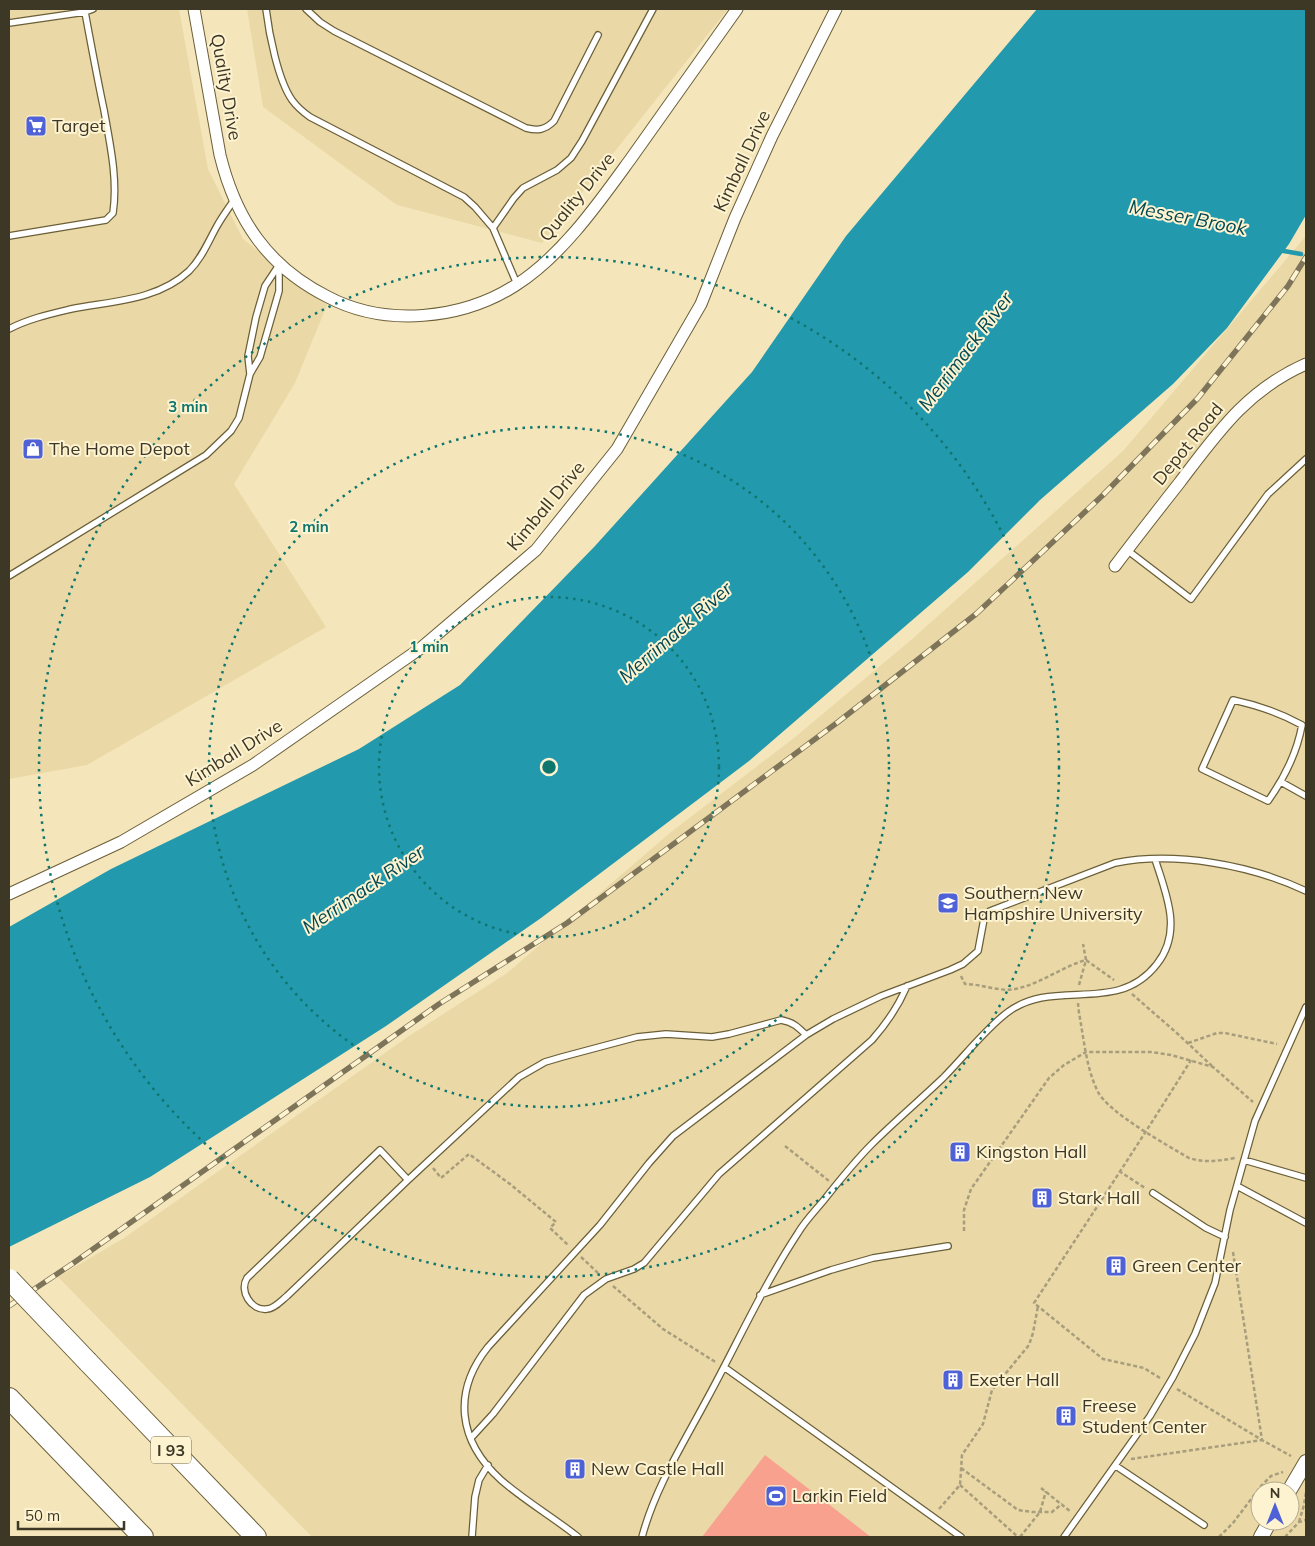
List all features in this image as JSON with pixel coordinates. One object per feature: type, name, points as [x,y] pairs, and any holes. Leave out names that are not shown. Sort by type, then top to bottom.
[{"type":"highway","name":"I 93","points":[[9,1280],[256,1537]]},
{"type":"highway","points":[[11,1401],[143,1537]]},
{"type":"street","name":"Quality Drive","points":[[194,9],[226,179],[234,200],[251,229],[279,265],[307,286],[335,301],[359,310],[385,314],[415,315],[446,313],[473,306],[497,296],[517,284],[546,260],[570,237],[600,200],[737,9]]},
{"type":"street","name":"Kimball Drive","points":[[9,894],[121,842],[253,766],[421,648],[536,550],[616,449],[701,304],[735,218],[772,136],[836,9]]},
{"type":"street","name":"Depot Road","points":[[1115,566],[1202,452],[1242,406],[1275,380],[1306,364]]},
{"type":"street","points":[[1295,1481],[1306,1462]]},
{"type":"lane","points":[[9,23],[85,12],[93,9]]},
{"type":"lane","points":[[266,9],[270,34],[281,75],[288,93],[301,110],[464,197],[493,228],[517,284]]},
{"type":"lane","points":[[306,9],[320,22],[334,31],[519,125],[537,131],[547,128],[554,121],[598,35]]},
{"type":"lane","points":[[493,228],[514,198],[524,188],[557,170],[571,158],[653,9]]},
{"type":"lane","points":[[9,236],[106,220],[113,213],[115,178],[111,149],[85,12]]},
{"type":"lane","points":[[9,329],[34,318],[132,299],[153,293],[172,283],[188,272],[198,260],[234,200]]},
{"type":"lane","points":[[250,374],[248,356],[256,317],[265,286],[279,265]]},
{"type":"lane","points":[[9,576],[206,455],[231,431],[239,418],[250,374],[260,356],[279,291],[279,265]]},
{"type":"lane","points":[[1127,550],[1191,599],[1268,494],[1306,459]]},
{"type":"lane","points":[[1233,700],[1256,704],[1302,725],[1299,742],[1281,782],[1268,801],[1202,769],[1233,700]]},
{"type":"lane","points":[[1281,782],[1306,796]]},
{"type":"lane","points":[[578,1537],[502,1480],[479,1454],[471,1438],[465,1417],[467,1382],[473,1369],[488,1347],[600,1225],[649,1162],[673,1136],[806,1035],[856,1007],[958,966],[973,956],[978,951],[984,920],[990,911],[1115,862],[1132,859],[1155,859],[1198,861],[1231,866],[1262,874],[1306,891]]},
{"type":"lane","points":[[642,1537],[658,1492],[760,1295],[799,1231],[870,1146],[943,1078],[1008,1012],[1026,1001],[1045,996],[1113,993],[1126,989],[1142,979],[1156,966],[1170,939],[1172,924],[1171,910],[1155,859]]},
{"type":"lane","points":[[471,1438],[494,1414],[584,1295],[606,1279],[634,1269],[644,1263],[719,1174],[872,1040],[888,1022],[900,1003],[907,986]]},
{"type":"lane","points":[[1064,1537],[1116,1466],[1161,1398],[1192,1340],[1215,1284],[1230,1210],[1249,1138],[1260,1108],[1304,1016],[1306,1006]]},
{"type":"lane","points":[[408,1180],[380,1150],[247,1278],[243,1288],[244,1293],[250,1301],[264,1310],[276,1305],[519,1076],[545,1062],[645,1036],[666,1034],[712,1037],[781,1020],[796,1025],[806,1035]]},
{"type":"lane","points":[[1244,1160],[1306,1178]]},
{"type":"lane","points":[[1237,1186],[1306,1223]]},
{"type":"lane","points":[[1154,1194],[1206,1228],[1225,1237]]},
{"type":"lane","points":[[760,1295],[831,1270],[873,1258],[948,1246]]},
{"type":"lane","points":[[724,1367],[961,1537]]},
{"type":"lane","points":[[472,1537],[475,1497],[479,1480],[488,1465]]},
{"type":"lane","points":[[1116,1466],[1204,1525]]},
{"type":"path","points":[[1084,944],[1086,960],[1078,996],[1079,1013],[1092,1078],[1099,1094],[1110,1106],[1189,1158],[1200,1161],[1223,1161],[1234,1158],[1244,1160]]},
{"type":"path","points":[[958,966],[965,984],[1014,989],[1039,982],[1073,964],[1086,960]]},
{"type":"path","points":[[1086,960],[1126,989],[1260,1108]]},
{"type":"path","points":[[1188,1044],[1217,1033],[1277,1044]]},
{"type":"path","points":[[964,1231],[964,1210],[971,1189],[1049,1078],[1064,1065],[1086,1052],[1151,1052],[1191,1060],[1213,1067]]},
{"type":"path","points":[[1160,1378],[1144,1368],[1103,1359],[1034,1303],[1119,1171],[1147,1132],[1191,1060]]},
{"type":"path","points":[[785,1146],[835,1186]]},
{"type":"path","points":[[434,1169],[441,1178],[469,1154],[510,1184],[556,1222],[550,1228],[564,1242]]},
{"type":"path","points":[[1119,1171],[1154,1194]]},
{"type":"path","points":[[1232,1251],[1262,1440]]},
{"type":"path","points":[[583,1259],[664,1329],[724,1367]]},
{"type":"path","points":[[932,1516],[960,1484],[962,1455],[983,1424],[992,1390],[1029,1345],[1038,1306]]},
{"type":"path","points":[[1176,1388],[1291,1456]]},
{"type":"path","points":[[1131,1459],[1262,1440]]},
{"type":"path","points":[[961,1468],[1018,1510],[1052,1512],[1062,1504]]},
{"type":"path","points":[[1218,1537],[1233,1523],[1271,1476],[1287,1471]]},
{"type":"path","points":[[960,1484],[1019,1537],[1040,1512],[1046,1491]]},
{"type":"path","points":[[1300,1519],[1306,1487]]},
{"type":"path","points":[[1041,1488],[1078,1518]]},
{"type":"shaded area","points":[[9,9],[179,9],[208,169],[243,239],[327,305],[295,383],[234,484],[326,627],[87,765],[9,779]]},
{"type":"shaded area","points":[[247,9],[728,9],[542,243],[397,205],[263,107]]},
{"type":"shaded area","name":"Southern New Hampshire University","points":[[1306,236],[1306,1537],[312,1537],[58,1277],[124,1238],[409,1036],[507,973],[671,832],[794,738],[911,640],[1123,451]]},
{"type":"shaded area","name":"Larkin Field","points":[[765,1455],[871,1537],[702,1537]]},
{"type":"water","name":"Merrimack River","points":[[1037,9],[1306,9],[1306,215],[1289,244],[1227,328],[1173,384],[1040,500],[968,572],[749,761],[541,918],[386,1026],[150,1177],[9,1247],[9,927],[111,869],[359,749],[460,685],[595,546],[752,372],[846,236]]},
{"type":"waterway","name":"Messer Brook","points":[[1278,250],[1301,254]]},
{"type":"railway","points":[[9,1306],[72,1264],[439,1004],[567,923],[838,722],[976,614],[1103,495],[1198,398],[1288,286],[1306,257]]},
{"type":"place","name":"Target","points":[[36,126]]},
{"type":"place","name":"The Home Depot","points":[[33,449]]},
{"type":"place","name":"Southern New Hampshire University","points":[[948,903]]},
{"type":"place","name":"Kingston Hall","points":[[960,1152]]},
{"type":"place","name":"Stark Hall","points":[[1042,1198]]},
{"type":"place","name":"Green Center","points":[[1116,1266]]},
{"type":"place","name":"Exeter Hall","points":[[953,1380]]},
{"type":"place","name":"Freese Student Center","points":[[1066,1416]]},
{"type":"place","name":"New Castle Hall","points":[[575,1469]]},
{"type":"place","name":"Larkin Field","points":[[776,1496]]}]
